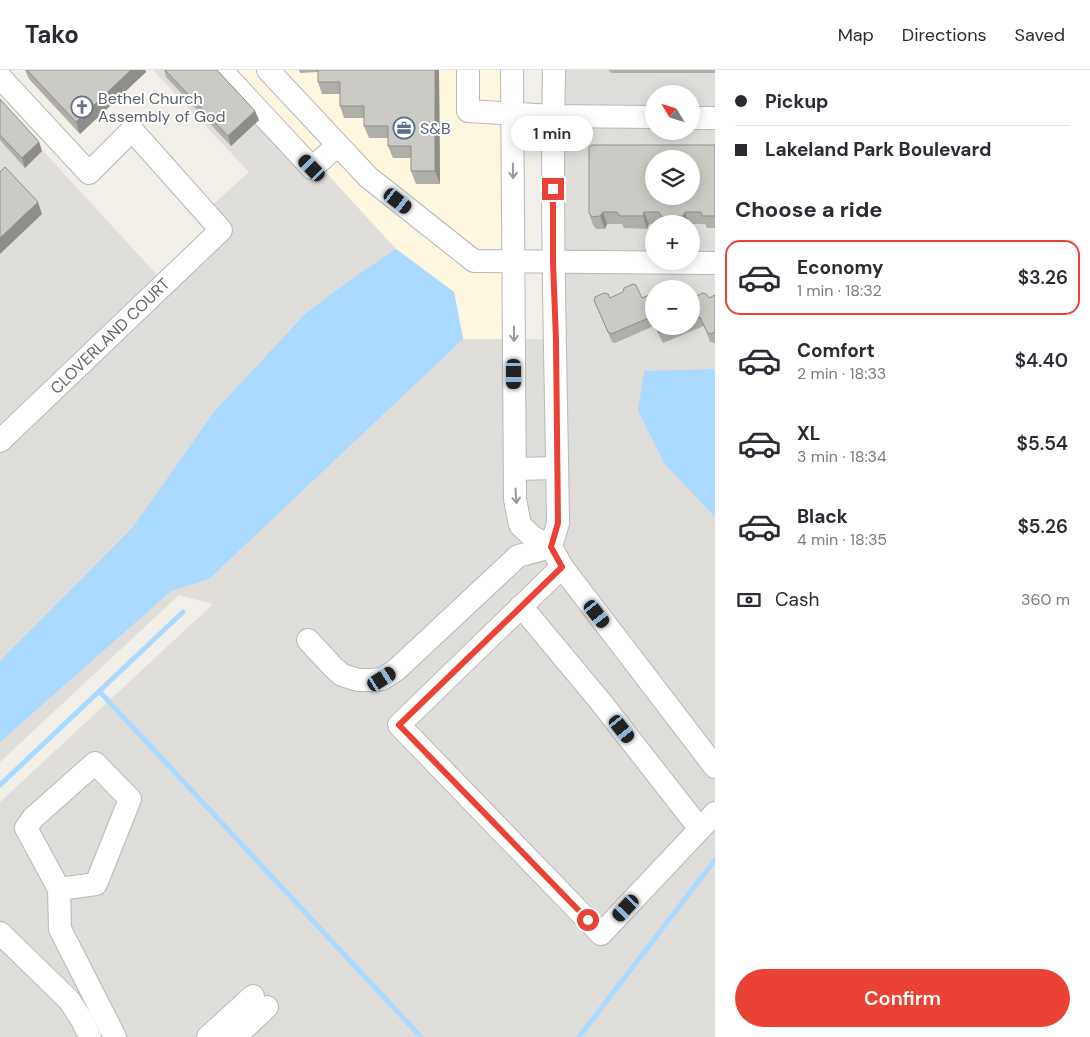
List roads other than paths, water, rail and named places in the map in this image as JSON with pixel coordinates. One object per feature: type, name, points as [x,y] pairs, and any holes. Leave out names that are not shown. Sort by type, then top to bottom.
[{"type":"street","points":[[0,75],[3,70]]},
{"type":"street","points":[[221,70],[312,168],[338,145]]},
{"type":"street","points":[[268,70],[368,177],[474,261],[715,264]]},
{"type":"street","points":[[468,70],[468,111],[553,116],[645,117]]},
{"type":"street","points":[[512,70],[515,499],[520,525],[533,537],[551,547],[562,567],[715,767]]},
{"type":"street","points":[[551,547],[558,523],[553,262],[554,70]]},
{"type":"street","name":"CLOVERLAND COURT","points":[[0,75],[89,173],[132,130],[221,230],[0,441]]},
{"type":"street","points":[[700,118],[715,118]]},
{"type":"street","points":[[515,469],[557,468]]},
{"type":"street","points":[[308,640],[342,675],[358,680],[382,679],[396,670],[518,556],[551,547]]},
{"type":"street","points":[[521,606],[600,701],[708,821],[601,934],[399,725],[521,606],[562,567]]},
{"type":"street","points":[[59,889],[96,884],[130,799],[95,762],[32,818],[26,828],[59,889],[60,929],[116,1037]]},
{"type":"street","points":[[0,933],[69,1000],[90,1037]]},
{"type":"street","points":[[208,1037],[260,1001],[235,1037]]},
{"type":"water","points":[[396,249],[454,292],[463,339],[209,579],[171,591],[0,742],[0,661],[133,527],[214,412],[305,314]]},
{"type":"water","points":[[715,369],[715,517],[664,463],[638,411],[644,371]]},
{"type":"waterway","points":[[0,785],[183,612]]},
{"type":"waterway","points":[[100,692],[421,1037]]},
{"type":"waterway","points":[[579,1037],[715,860]]},
{"type":"place","name":"Bethel Church Assembly of God","points":[[82,107]]},
{"type":"place","name":"S&B","points":[[404,128]]}]
